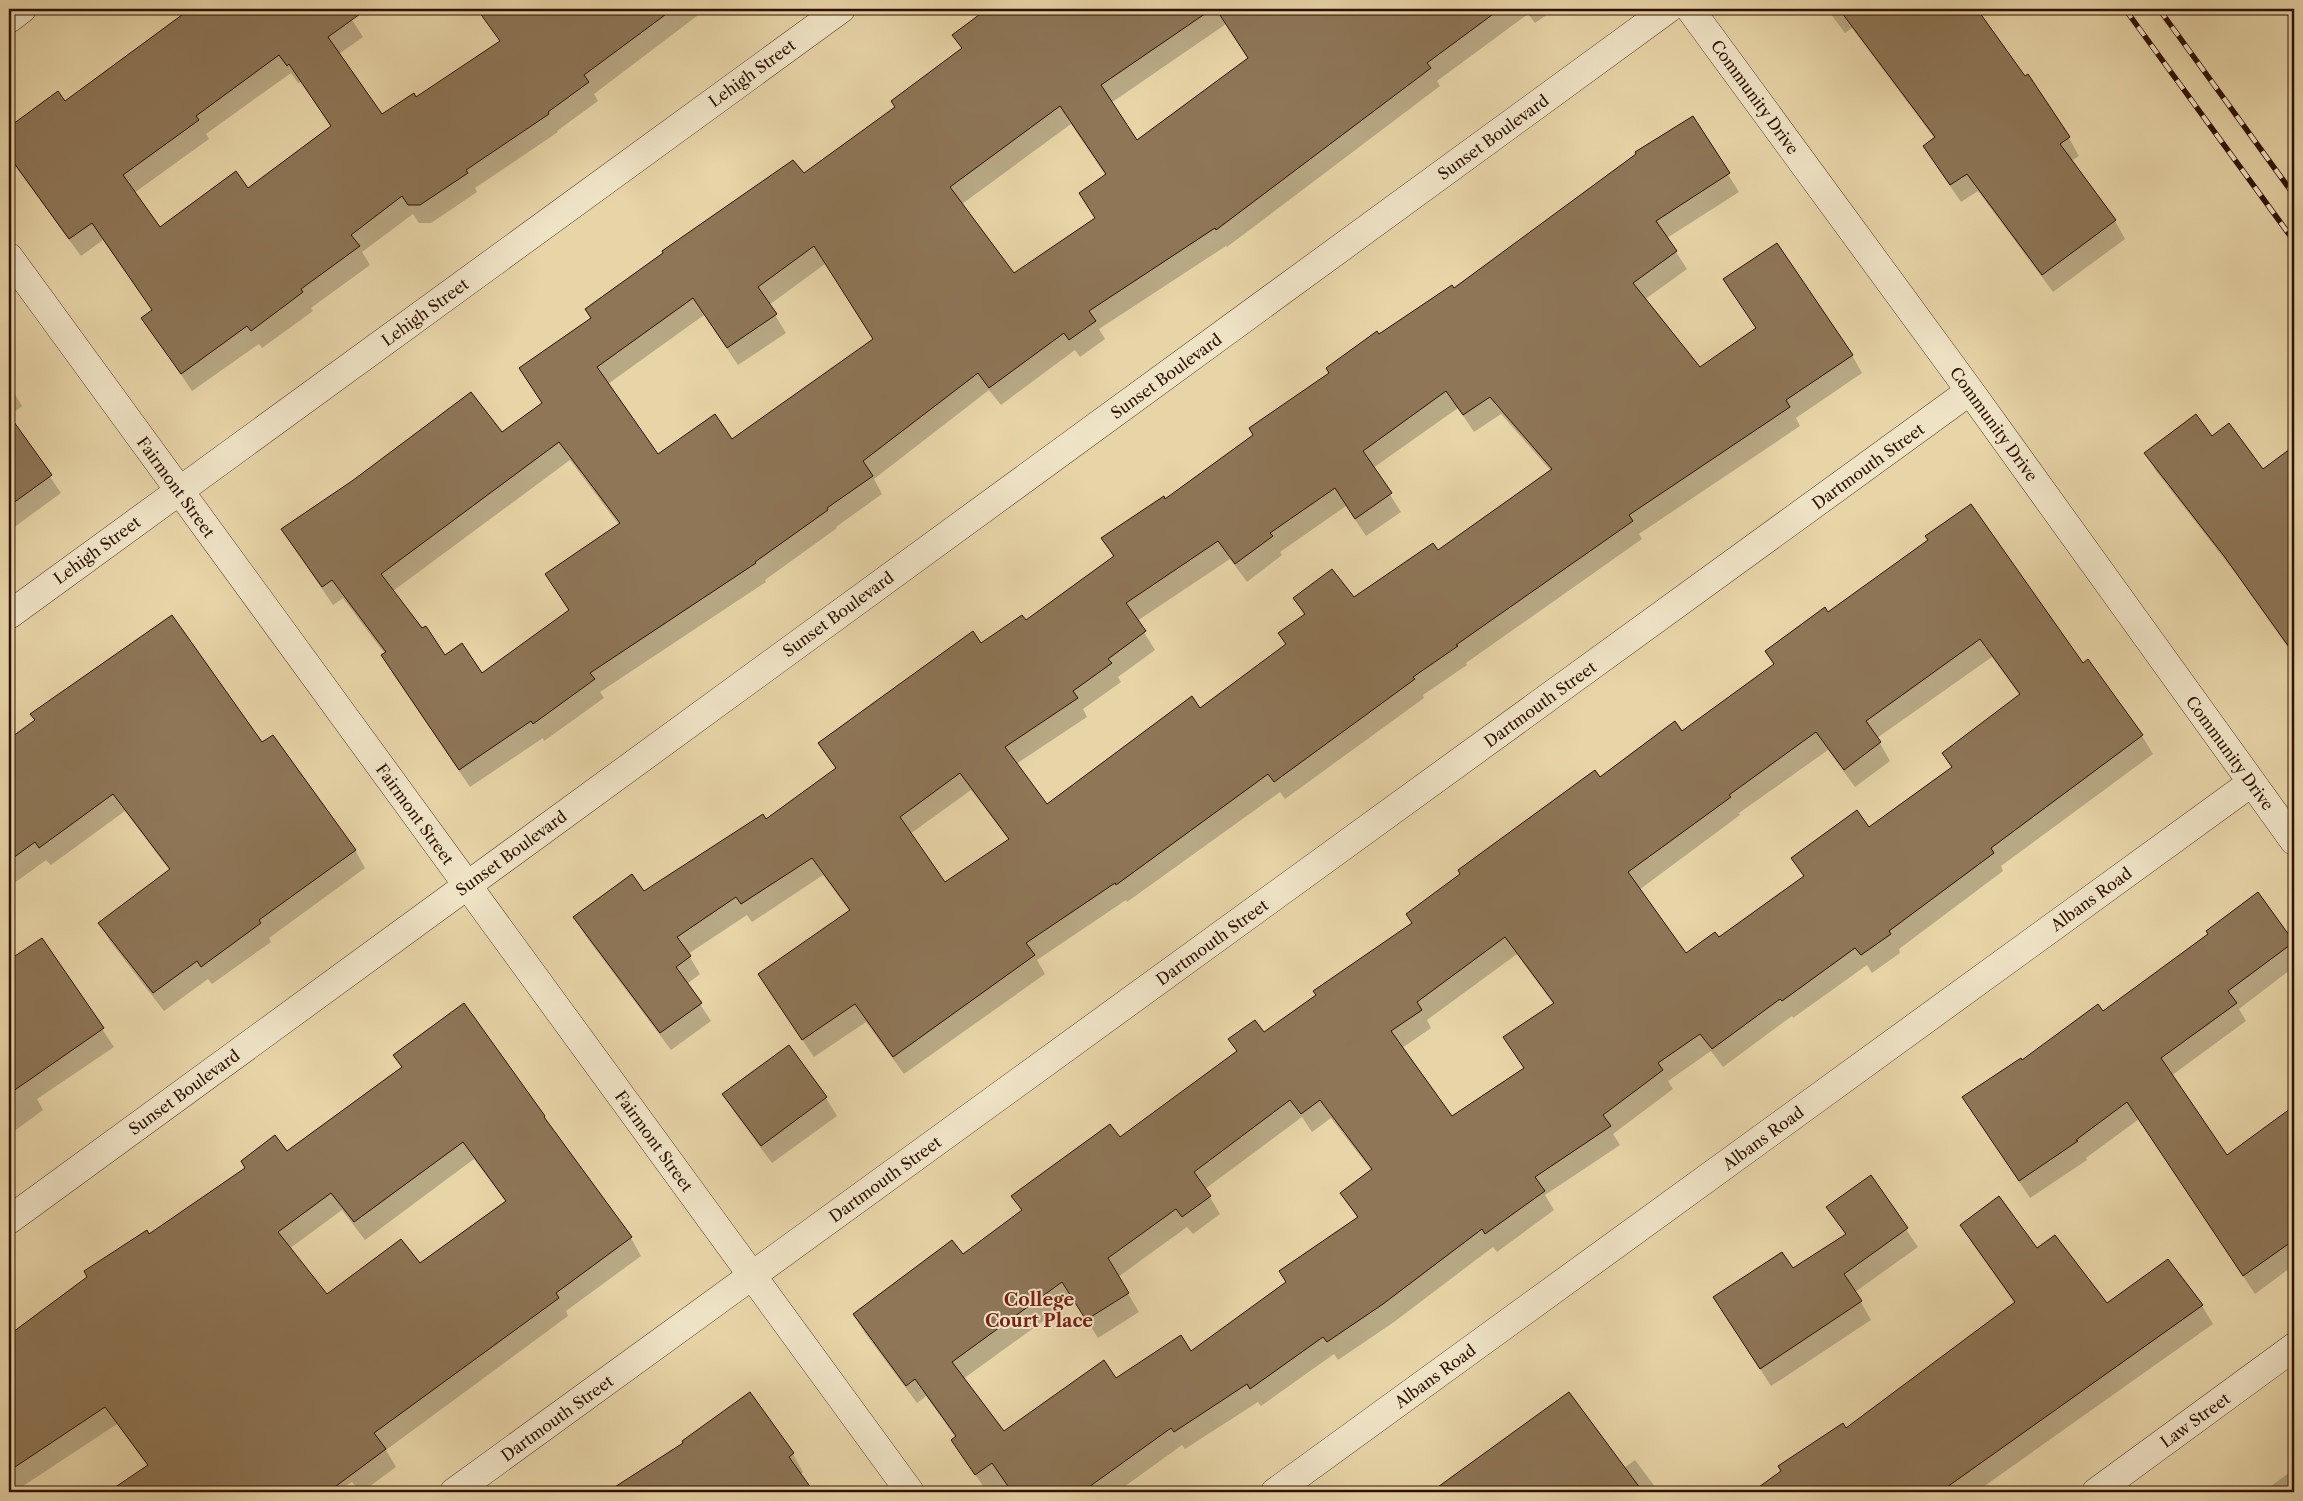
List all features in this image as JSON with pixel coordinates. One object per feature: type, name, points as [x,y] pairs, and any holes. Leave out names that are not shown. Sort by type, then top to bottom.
[{"type":"street","points":[[9,19],[22,9]]},
{"type":"street","name":"Lehigh Street","points":[[9,615],[841,9]]},
{"type":"street","name":"Sunset Boulevard","points":[[9,1220],[1668,9]]},
{"type":"street","name":"Community Drive","points":[[1690,9],[1970,391],[2294,841]]},
{"type":"street","name":"Fairmont Street","points":[[9,257],[910,1492]]},
{"type":"street","name":"Dartmouth Street","points":[[454,1492],[1970,391]]},
{"type":"street","name":"Albans Road","points":[[1275,1492],[2251,783]]},
{"type":"street","name":"Law Street","points":[[2096,1492],[2294,1347]]},
{"type":"building","points":[[190,9],[367,9],[328,37],[382,114],[414,93],[416,97],[500,41],[477,9],[673,9],[584,75],[589,82],[548,112],[549,114],[466,170],[468,173],[420,205],[408,205],[402,196],[351,235],[360,246],[301,289],[303,292],[251,331],[247,326],[181,374],[141,318],[152,310],[92,223],[69,239],[9,156],[9,127],[58,91],[65,101]],"holes":[[[279,55],[287,66],[289,64],[331,126],[248,188],[236,171],[160,227],[123,175],[199,120],[196,116]]]},
{"type":"building","points":[[987,9],[1212,9],[1101,85],[1137,140],[1248,58],[1216,9],[1500,9],[1427,63],[1431,68],[1216,230],[1215,228],[1089,311],[1096,321],[1069,340],[1064,333],[989,388],[978,373],[863,461],[873,476],[827,508],[828,510],[756,563],[590,673],[595,679],[533,724],[531,721],[459,770],[381,655],[386,652],[332,580],[322,587],[281,529],[352,481],[471,392],[502,432],[542,403],[519,368],[591,318],[585,309],[663,253],[662,251],[793,160],[804,173],[895,107],[891,101],[962,48],[952,35]],"holes":[[[1060,106],[1106,174],[1079,193],[1095,218],[1014,273],[950,187]],[[814,246],[873,339],[732,439],[715,414],[658,454],[597,367],[693,298],[727,348],[777,314],[758,287]],[[559,442],[620,523],[545,574],[569,610],[482,673],[462,643],[445,655],[426,626],[422,628],[381,574]]]},
{"type":"building","points":[[1839,9],[1977,9],[2025,76],[2028,74],[2070,137],[2060,144],[2116,220],[2042,275],[1967,174],[1950,185],[1923,146],[1935,137]]},
{"type":"building","points":[[1693,116],[1730,173],[1656,221],[1677,251],[1633,283],[1700,367],[1756,328],[1723,279],[1777,243],[1853,355],[1786,400],[1790,407],[1629,515],[1633,521],[1456,645],[1458,646],[1413,677],[1415,679],[1274,782],[1268,774],[1116,885],[1115,883],[1026,943],[1035,955],[893,1057],[855,1004],[802,1040],[758,974],[850,910],[812,858],[741,904],[736,897],[677,937],[691,956],[676,967],[702,1003],[660,1033],[573,917],[632,874],[644,891],[763,814],[766,819],[836,768],[818,743],[973,631],[981,643],[1022,615],[1026,620],[1114,556],[1101,538],[1164,496],[1165,499],[1253,435],[1249,428],[1329,373],[1326,368],[1377,331],[1379,334],[1452,285],[1454,288],[1636,154],[1635,152]],"holes":[[[1446,391],[1463,415],[1490,397],[1552,469],[1438,550],[1433,543],[1354,597],[1332,569],[1293,598],[1305,614],[1278,633],[1286,644],[1200,708],[1192,696],[1047,804],[1005,747],[1078,698],[1073,691],[1112,663],[1108,659],[1146,631],[1126,603],[1218,541],[1235,564],[1273,536],[1270,533],[1335,488],[1355,519],[1392,493],[1363,451]],[[960,773],[1009,839],[945,882],[900,817]]]},
{"type":"building","points":[[2196,414],[2212,436],[2229,423],[2263,469],[2294,446],[2294,654],[2224,556],[2144,453]]},
{"type":"building","points":[[9,415],[52,475],[9,506]]},
{"type":"building","points":[[1971,504],[2083,663],[2088,659],[2143,735],[1991,848],[1994,853],[1889,931],[1891,934],[1861,955],[1855,948],[1782,1001],[1780,999],[1712,1049],[1700,1034],[1658,1063],[1663,1070],[1603,1115],[1611,1126],[1535,1177],[1545,1191],[1485,1234],[1482,1229],[1383,1304],[1327,1342],[1323,1337],[1250,1389],[1247,1384],[1174,1432],[1171,1428],[1082,1492],[1012,1492],[992,1463],[975,1475],[951,1440],[956,1436],[915,1379],[906,1386],[853,1314],[952,1240],[963,1254],[1022,1210],[1011,1196],[1110,1124],[1120,1137],[1237,1051],[1228,1039],[1255,1020],[1264,1032],[1316,995],[1313,991],[1412,923],[1406,914],[1460,874],[1458,870],[1595,770],[1600,777],[1675,721],[1682,731],[1774,664],[1765,651],[1825,607],[1828,612],[1928,540],[1925,536]],"holes":[[[1980,639],[2020,694],[1942,753],[1952,767],[1869,827],[1857,810],[1791,858],[1804,876],[1719,937],[1715,932],[1686,953],[1628,872],[1816,732],[1844,770],[1881,742],[1866,721]],[[1505,937],[1554,1003],[1503,1037],[1524,1068],[1452,1116],[1391,1031],[1422,1010],[1417,1002]],[[1290,1100],[1301,1114],[1320,1100],[1372,1169],[1340,1193],[1358,1217],[1279,1271],[1286,1282],[1191,1351],[1181,1335],[1116,1378],[1104,1360],[1004,1431],[952,1362],[1062,1282],[1086,1320],[1129,1293],[1108,1258],[1176,1209],[1182,1217],[1211,1196],[1194,1172]]]},
{"type":"building","points":[[172,615],[262,742],[273,735],[356,850],[259,920],[261,923],[201,967],[197,961],[153,993],[98,923],[170,869],[113,794],[39,848],[35,842],[9,861],[9,739],[35,720],[30,714]]},
{"type":"building","points":[[2258,892],[2294,942],[2228,991],[2237,1003],[2161,1058],[2227,1155],[2294,1106],[2294,1240],[2243,1276],[2127,1102],[2076,1140],[2078,1141],[2019,1181],[1962,1097],[2021,1058],[2022,1060],[2098,1004],[2103,1011],[2208,934],[2206,931]]},
{"type":"building","points":[[42,938],[104,1028],[9,1094],[9,960]]},
{"type":"building","points":[[464,1003],[632,1237],[556,1293],[559,1298],[374,1433],[386,1449],[328,1492],[108,1492],[148,1465],[105,1407],[9,1471],[9,1335],[87,1277],[84,1271],[147,1230],[149,1234],[245,1168],[241,1161],[275,1135],[287,1151],[402,1067],[393,1055]],"holes":[[[463,1142],[506,1201],[420,1263],[401,1239],[327,1294],[278,1232],[331,1193],[354,1222]]]},
{"type":"building","points":[[789,1045],[827,1097],[761,1146],[722,1094]]},
{"type":"building","points":[[1871,1175],[1908,1228],[1844,1274],[1862,1301],[1760,1369],[1713,1297],[1782,1252],[1793,1268],[1846,1234],[1826,1207]]},
{"type":"building","points":[[1999,1196],[2037,1248],[2055,1235],[2107,1303],[2168,1259],[2203,1305],[1940,1492],[1752,1492],[1781,1471],[1778,1466],[1843,1423],[1846,1428],[2015,1302],[1960,1225]]},
{"type":"building","points":[[750,1392],[794,1453],[789,1457],[814,1492],[607,1492],[683,1443],[682,1441]]},
{"type":"building","points":[[1569,1392],[1643,1492],[1431,1492],[1504,1439]]},
{"type":"railway","points":[[2125,9],[2294,241]]},
{"type":"railway","points":[[2159,9],[2294,195]]},
{"type":"district","name":"College Court Place","points":[[1039,1310]]}]
